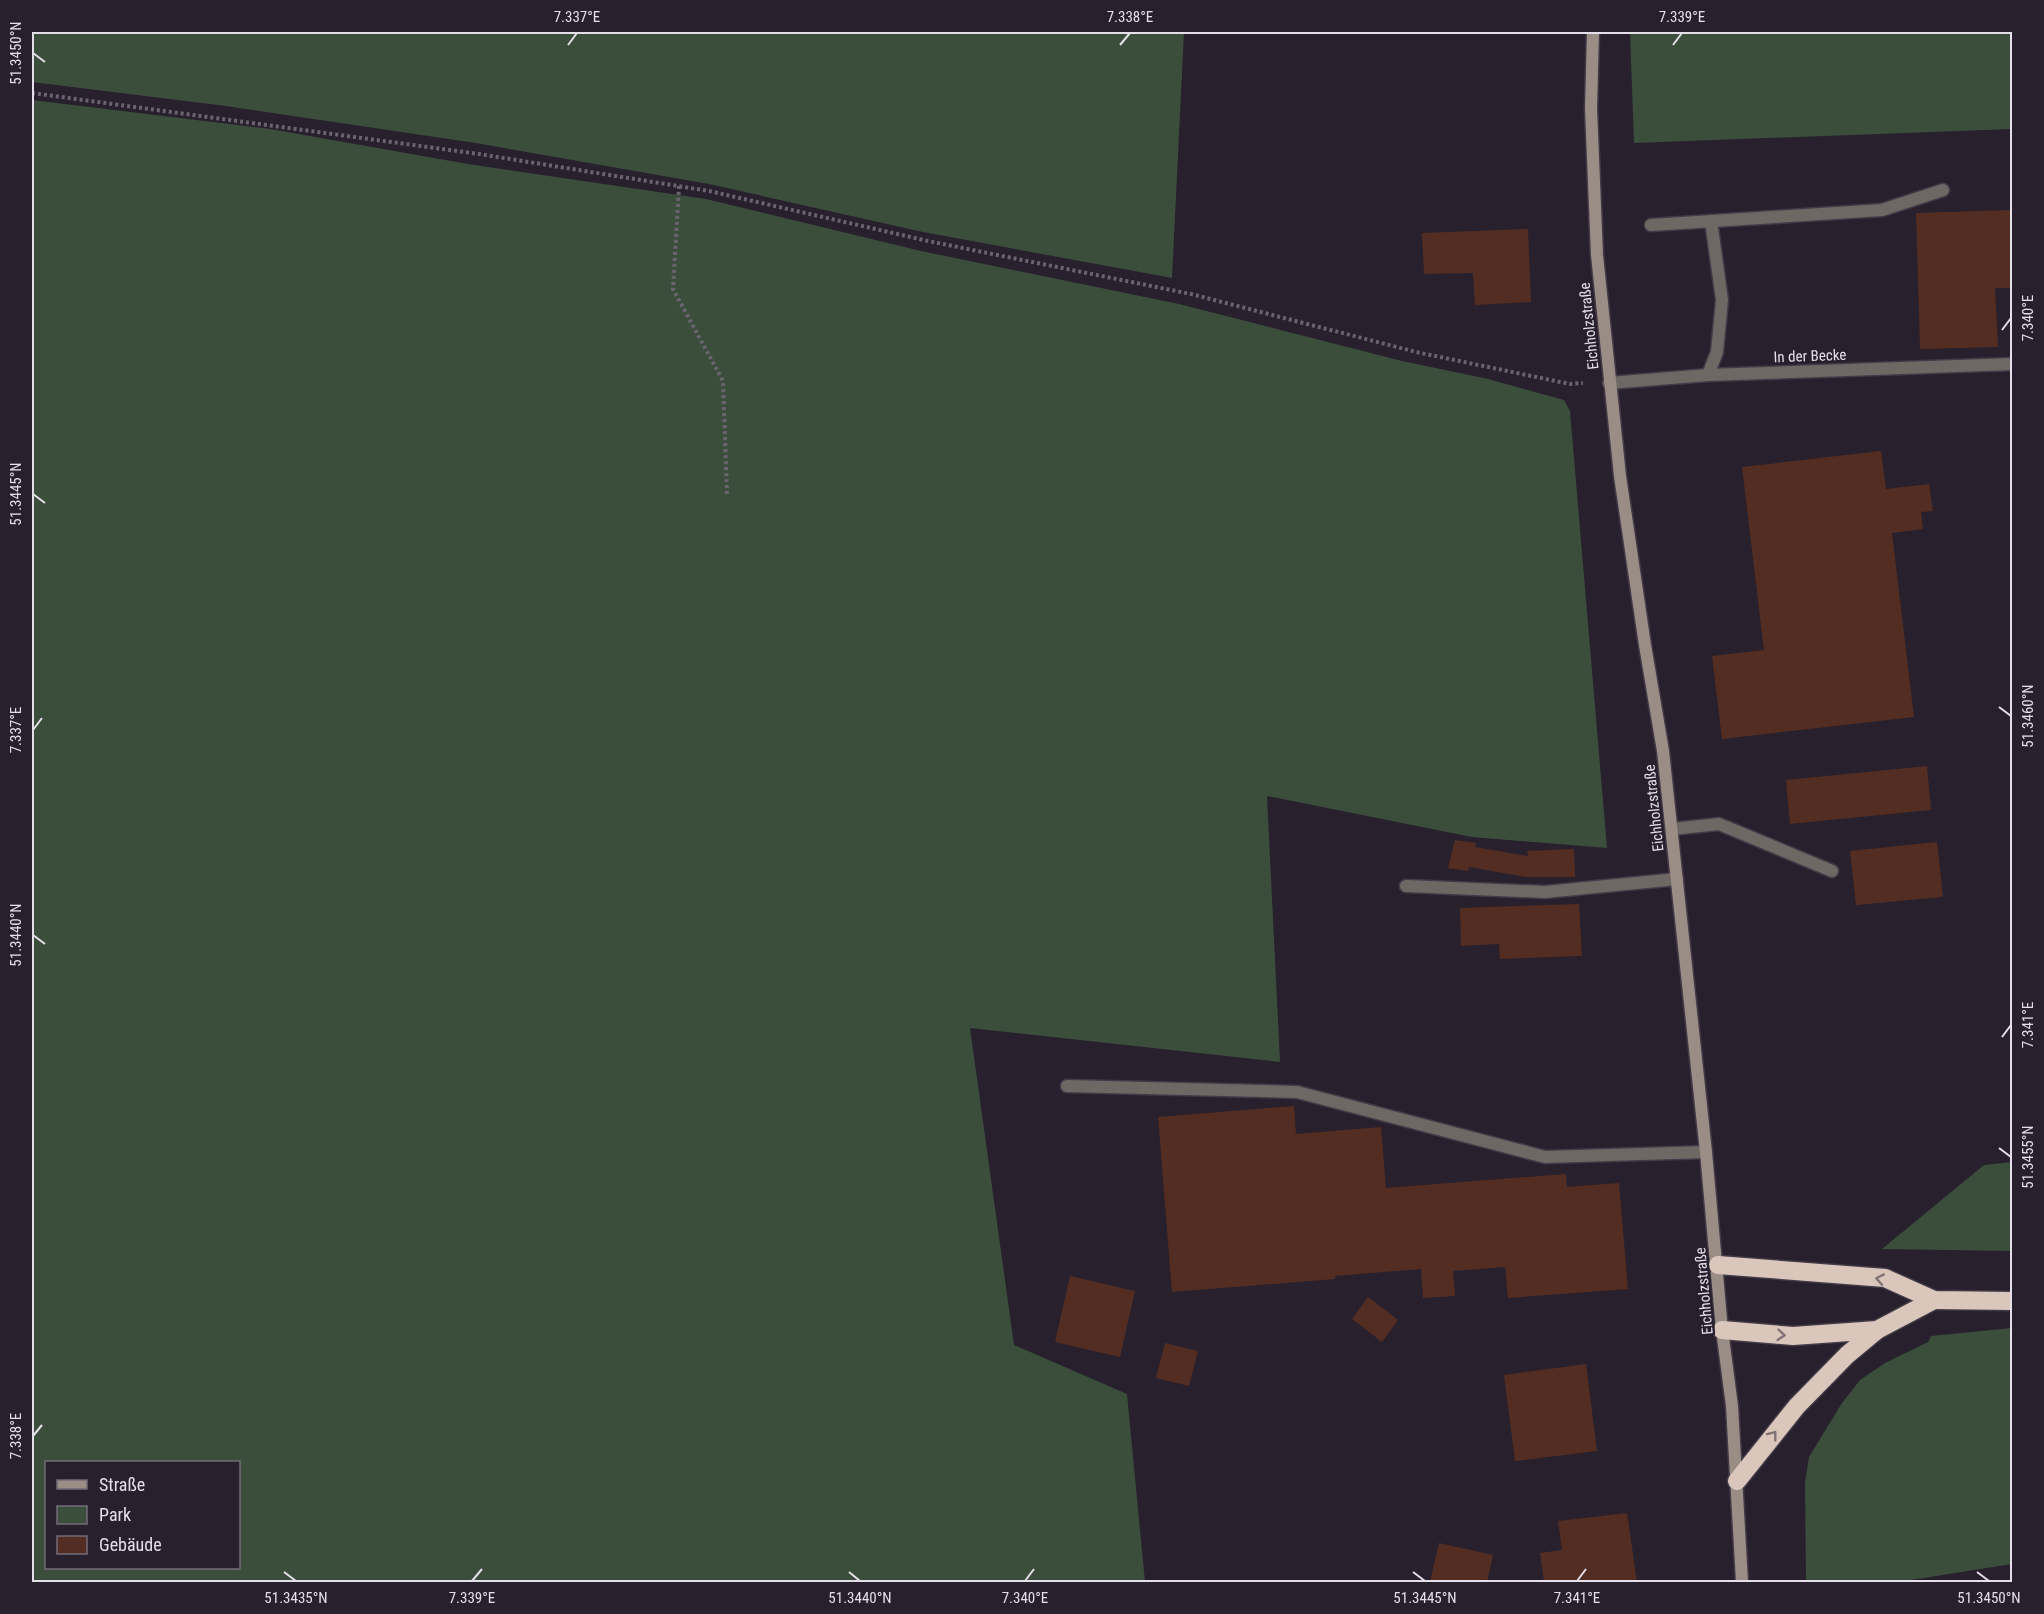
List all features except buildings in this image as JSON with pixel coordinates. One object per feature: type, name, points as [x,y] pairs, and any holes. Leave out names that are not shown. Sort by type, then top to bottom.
[{"type":"highway","points":[[1718,1265],[1885,1278],[1934,1300],[2013,1302]]},
{"type":"highway","points":[[1737,1481],[1797,1406],[1847,1355],[1877,1329],[1934,1300]]},
{"type":"highway","points":[[1722,1329],[1793,1336],[1877,1329]]},
{"type":"main road","name":"Eichholzstraße","points":[[1593,32],[1591,109],[1597,255],[1609,383],[1620,476],[1663,751],[1672,829],[1718,1265],[1722,1329],[1732,1406],[1742,1582]]},
{"type":"lane","points":[[1651,225],[1882,210],[1943,190]]},
{"type":"lane","points":[[1708,375],[1717,352],[1722,300],[1711,221]]},
{"type":"lane","name":"In der Becke","points":[[1609,383],[1708,375],[2013,364]]},
{"type":"lane","points":[[1672,829],[1719,824],[1832,871]]},
{"type":"lane","points":[[1406,886],[1545,892],[1677,879]]},
{"type":"lane","points":[[1067,1086],[1297,1092],[1545,1157],[1706,1152]]},
{"type":"path","points":[[32,93],[399,143],[709,190],[928,241],[1191,294],[1416,352],[1570,384],[1609,383]]},
{"type":"path","points":[[679,186],[673,289],[723,381],[728,494]]},
{"type":"green space","points":[[32,32],[1184,32],[1172,278],[923,232],[709,184],[476,143],[226,106],[32,82]]},
{"type":"green space","points":[[1630,32],[2012,32],[2012,129],[1634,143]]},
{"type":"green space","points":[[32,100],[270,129],[468,164],[706,199],[921,251],[1179,304],[1402,361],[1488,379],[1564,400],[1570,411],[1607,848],[1472,837],[1267,796],[1280,1062],[970,1028],[1014,1345],[1127,1394],[1145,1582],[32,1582]]},
{"type":"green space","points":[[2012,1162],[2012,1251],[1882,1249],[1984,1165]]},
{"type":"green space","points":[[2012,1328],[2012,1564],[1898,1582],[1806,1582],[1805,1483],[1809,1457],[1842,1403],[1860,1380],[1885,1363],[1928,1342],[1931,1336]]}]
